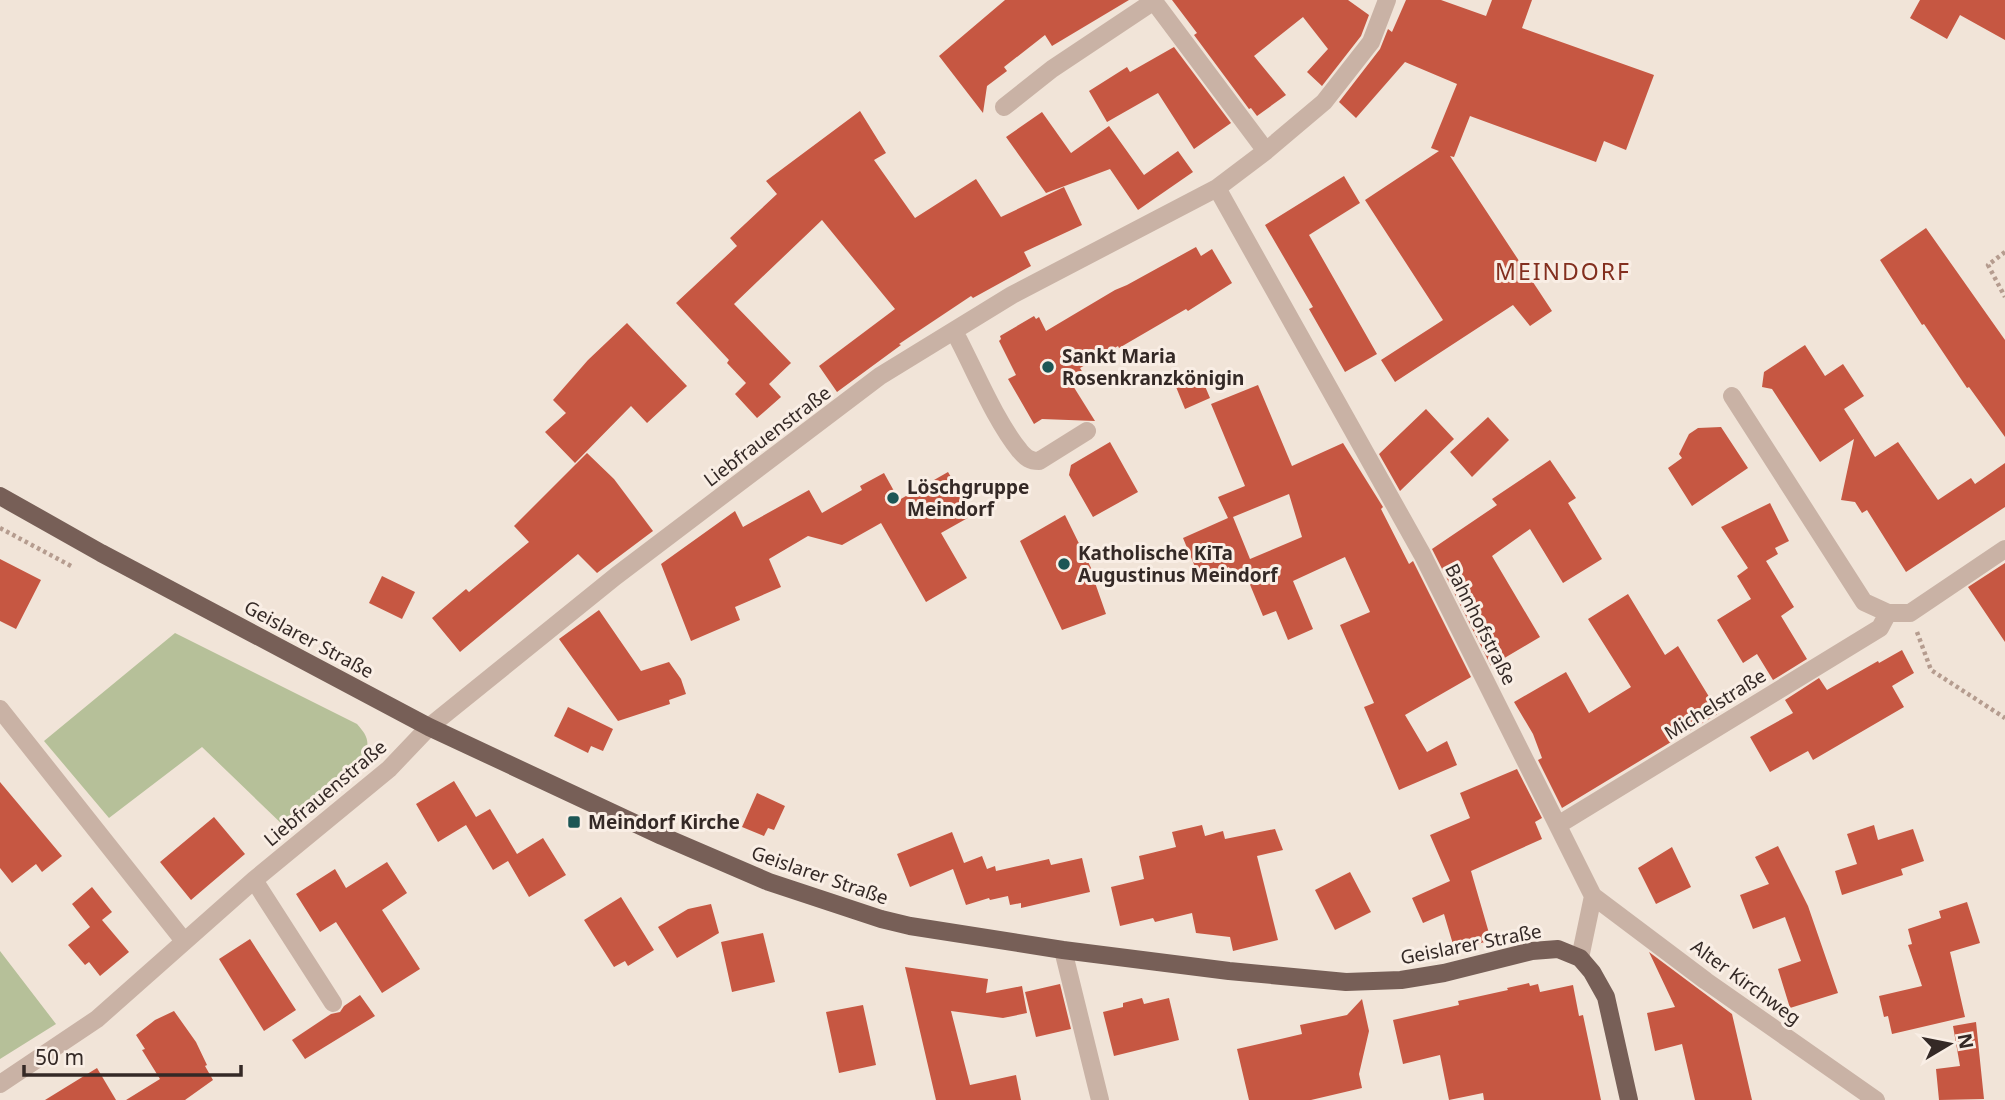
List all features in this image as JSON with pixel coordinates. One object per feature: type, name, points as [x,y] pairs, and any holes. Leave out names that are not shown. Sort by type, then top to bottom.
[{"type":"main road","name":"Geislarer Straße","points":[[0,496],[101,553],[429,727],[662,836],[769,882],[832,905],[910,926],[1063,950],[1229,971],[1346,982],[1401,980],[1444,973],[1532,951],[1558,949],[1580,958]]},
{"type":"main road","points":[[1580,958],[1592,972],[1606,997],[1629,1100]]},
{"type":"street","points":[[1004,107],[1052,69],[1154,0],[1266,151]]},
{"type":"street","name":"Liebfrauenstraße","points":[[0,1084],[97,1019],[254,880],[389,769],[429,727],[617,576],[869,384],[1012,295],[1217,188],[1266,151],[1324,102],[1371,42],[1387,0]]},
{"type":"street","name":"Bahnhofstraße","points":[[1217,188],[1422,554],[1593,896]]},
{"type":"street","points":[[954,331],[1006,428],[1031,461],[1038,461],[1087,431]]},
{"type":"street","points":[[1732,396],[1864,602],[1888,613],[1910,613],[2005,548]]},
{"type":"street","name":"Michelstraße","points":[[1558,825],[1880,628],[1888,613]]},
{"type":"street","points":[[0,709],[184,941]]},
{"type":"street","points":[[254,880],[333,1003]]},
{"type":"street","points":[[1580,958],[1593,896]]},
{"type":"street","name":"Alter Kirchweg","points":[[1593,896],[1706,981],[1876,1100]]},
{"type":"street","points":[[1063,950],[1100,1100]]},
{"type":"path","points":[[2005,252],[1988,265],[2005,297]]},
{"type":"path","points":[[1910,613],[1931,670],[2005,718]]},
{"type":"green space","points":[[175,633],[357,724],[364,732],[367,748],[356,768],[286,828],[202,747],[109,818],[44,741]]},
{"type":"green space","points":[[0,951],[56,1024],[0,1059]]},
{"type":"building","points":[[1005,0],[1129,0],[1052,46],[1045,35],[1004,67],[1007,71],[987,86],[983,113],[939,56]]},
{"type":"building","points":[[1172,0],[1348,0],[1369,15],[1361,36],[1322,86],[1307,72],[1328,49],[1303,17],[1254,56],[1286,95],[1257,116],[1194,35],[1197,33]]},
{"type":"building","points":[[1406,0],[1441,0],[1486,16],[1492,0],[1532,0],[1522,28],[1654,75],[1626,150],[1604,141],[1596,162],[1470,116],[1454,157],[1450,156],[1552,311],[1530,326],[1513,305],[1395,382],[1381,360],[1443,320],[1365,200],[1439,151],[1431,148],[1457,84],[1405,62],[1356,118],[1339,102],[1380,49],[1388,29],[1392,32]]},
{"type":"building","points":[[1920,0],[2005,0],[2005,40],[1960,15],[1947,39],[1910,18]]},
{"type":"building","points":[[1174,47],[1231,123],[1194,149],[1158,93],[1107,122],[1089,91],[1127,67],[1130,72]]},
{"type":"building","points":[[860,111],[886,153],[874,160],[915,218],[976,179],[1001,217],[1064,187],[1082,225],[1024,252],[1031,266],[973,298],[971,296],[899,344],[901,345],[837,392],[819,366],[895,309],[822,220],[734,304],[791,363],[769,384],[781,397],[757,418],[735,394],[746,383],[727,363],[729,360],[676,303],[737,246],[730,238],[777,194],[766,181]]},
{"type":"building","points":[[1042,112],[1071,153],[1109,126],[1144,175],[1178,151],[1193,172],[1138,210],[1110,169],[1046,193],[1006,137]]},
{"type":"building","points":[[1344,176],[1360,203],[1309,235],[1377,354],[1345,372],[1309,309],[1313,307],[1265,225]]},
{"type":"building","points":[[1926,228],[2005,340],[2005,437],[1969,387],[1967,388],[1924,324],[1922,325],[1880,260]]},
{"type":"building","points":[[1196,247],[1201,256],[1212,249],[1232,283],[1188,311],[1186,309],[1080,368],[1083,373],[1070,381],[1095,421],[1042,419],[1034,424],[1008,379],[1016,375],[999,341],[1000,336],[1034,316],[1036,319],[1039,317],[1046,331]]},
{"type":"building","points":[[627,323],[687,386],[647,423],[631,406],[575,463],[545,432],[566,413],[553,400],[588,360]]},
{"type":"building","points":[[1805,345],[1825,376],[1843,364],[1864,396],[1844,409],[1875,457],[1898,442],[1938,500],[1971,478],[1975,484],[2005,463],[2005,507],[1906,572],[1867,510],[1862,513],[1855,502],[1841,500],[1854,439],[1820,462],[1772,389],[1762,387],[1764,372]]},
{"type":"building","points":[[1199,372],[1210,398],[1185,409],[1174,382]]},
{"type":"building","points":[[1258,385],[1292,466],[1343,443],[1383,507],[1381,509],[1409,564],[1413,561],[1471,677],[1405,715],[1427,752],[1447,741],[1457,765],[1399,790],[1364,707],[1374,703],[1340,625],[1370,612],[1345,557],[1293,581],[1313,629],[1288,640],[1276,611],[1263,616],[1246,575],[1234,579],[1229,567],[1200,579],[1183,538],[1228,518],[1218,497],[1245,486],[1211,404]],"holes":[[[1289,494],[1302,537],[1250,559],[1233,517]]]},
{"type":"building","points":[[1426,409],[1454,439],[1400,491],[1379,454]]},
{"type":"building","points":[[1488,417],[1509,440],[1472,477],[1450,452]]},
{"type":"building","points":[[1721,427],[1748,468],[1692,506],[1668,468],[1682,458],[1679,454],[1689,434],[1698,428]]},
{"type":"building","points":[[1110,442],[1138,492],[1093,517],[1069,475],[1071,465]]},
{"type":"building","points":[[587,453],[614,479],[653,531],[597,573],[578,554],[460,652],[432,618],[466,589],[469,592],[529,542],[514,526]]},
{"type":"building","points":[[1550,460],[1576,498],[1568,503],[1602,559],[1563,583],[1530,529],[1492,556],[1540,637],[1491,666],[1432,549],[1497,505],[1492,499]]},
{"type":"building","points":[[948,472],[973,515],[941,533],[967,578],[926,602],[881,523],[842,545],[808,536],[769,559],[781,587],[735,607],[740,620],[691,641],[661,564],[735,511],[743,527],[809,490],[822,513],[862,490],[860,486],[884,473],[899,500]]},
{"type":"building","points":[[1770,503],[1789,541],[1775,548],[1778,554],[1766,561],[1794,607],[1781,616],[1807,659],[1773,680],[1757,654],[1743,663],[1717,620],[1751,599],[1737,576],[1748,568],[1721,527]]},
{"type":"building","points":[[1065,515],[1095,576],[1093,577],[1106,614],[1062,630],[1020,541]]},
{"type":"building","points":[[0,559],[41,580],[16,629],[0,621]]},
{"type":"building","points":[[2005,563],[2005,642],[1968,587]]},
{"type":"building","points":[[382,576],[415,592],[402,619],[369,603]]},
{"type":"building","points":[[1628,594],[1665,655],[1678,646],[1719,713],[1562,808],[1538,760],[1542,758],[1533,734],[1514,702],[1566,672],[1589,713],[1631,687],[1588,619]]},
{"type":"building","points":[[599,610],[641,671],[669,662],[681,679],[686,694],[669,700],[670,704],[618,721],[559,639]]},
{"type":"building","points":[[1902,650],[1914,673],[1892,686],[1904,707],[1813,760],[1808,751],[1770,772],[1750,737],[1793,713],[1785,700],[1819,678],[1827,690]]},
{"type":"building","points":[[568,707],[613,729],[603,751],[591,746],[588,753],[554,736]]},
{"type":"building","points":[[1517,769],[1542,818],[1535,822],[1542,839],[1471,871],[1491,940],[1455,951],[1444,914],[1423,923],[1412,898],[1450,881],[1430,835],[1470,818],[1460,793]]},
{"type":"building","points":[[454,781],[476,817],[490,809],[517,854],[543,838],[566,875],[529,897],[508,861],[493,870],[466,825],[438,842],[416,804]]},
{"type":"building","points":[[0,782],[62,856],[42,872],[36,864],[12,883],[0,868]]},
{"type":"building","points":[[757,793],[785,806],[774,830],[768,828],[764,836],[742,827]]},
{"type":"building","points":[[214,817],[245,854],[191,900],[160,862]]},
{"type":"building","points":[[1202,825],[1205,836],[1223,831],[1225,839],[1275,829],[1283,850],[1257,856],[1278,940],[1233,951],[1230,937],[1196,933],[1192,913],[1155,922],[1153,918],[1120,926],[1111,887],[1144,879],[1139,856],[1176,847],[1172,832]]},
{"type":"building","points":[[1874,825],[1878,840],[1913,829],[1924,861],[1901,869],[1903,875],[1842,895],[1835,871],[1857,864],[1847,834]]},
{"type":"building","points":[[952,832],[964,863],[982,856],[987,869],[995,866],[996,871],[1049,859],[1051,865],[1082,858],[1090,892],[1021,908],[1021,903],[1010,905],[1008,896],[966,905],[953,869],[910,887],[897,854]]},
{"type":"building","points":[[1778,846],[1808,906],[1838,993],[1790,1008],[1778,969],[1801,961],[1785,917],[1753,929],[1740,895],[1769,884],[1755,857]]},
{"type":"building","points":[[1672,847],[1691,887],[1656,904],[1638,868]]},
{"type":"building","points":[[387,862],[407,893],[382,910],[420,969],[382,993],[336,922],[320,932],[296,894],[335,869],[346,888]]},
{"type":"building","points":[[1350,872],[1371,912],[1335,930],[1315,890]]},
{"type":"building","points":[[92,887],[112,912],[102,920],[129,952],[100,976],[89,962],[85,965],[68,945],[90,927],[72,904]]},
{"type":"building","points":[[621,897],[654,950],[628,966],[625,961],[614,967],[584,920]]},
{"type":"building","points":[[1967,902],[1980,943],[1950,952],[1965,1017],[1892,1034],[1879,996],[1922,986],[1908,945],[1912,944],[1908,929],[1941,918],[1939,911]]},
{"type":"building","points":[[711,904],[719,933],[677,958],[658,927],[688,909]]},
{"type":"building","points":[[763,933],[775,982],[732,992],[721,942]]},
{"type":"building","points":[[250,939],[296,1010],[264,1031],[219,959]]},
{"type":"building","points":[[1649,952],[1732,1014],[1752,1100],[1695,1100],[1682,1044],[1655,1051],[1647,1013],[1675,1007]]},
{"type":"building","points":[[905,967],[988,979],[986,993],[1022,986],[1027,1013],[1003,1018],[951,1011],[970,1085],[1016,1075],[1021,1100],[936,1100]]},
{"type":"building","points":[[1529,983],[1530,986],[1538,984],[1540,992],[1573,985],[1579,1016],[1583,1015],[1601,1100],[1484,1100],[1483,1093],[1449,1100],[1440,1055],[1403,1064],[1393,1020],[1459,1005],[1458,1001]]},
{"type":"building","points":[[1060,984],[1071,1029],[1036,1037],[1025,992]]},
{"type":"building","points":[[360,995],[375,1016],[305,1059],[292,1040],[331,1014],[340,1012]]},
{"type":"building","points":[[1142,998],[1144,1004],[1169,998],[1179,1040],[1114,1056],[1103,1012]]},
{"type":"building","points":[[1362,999],[1369,1031],[1359,1074],[1362,1088],[1311,1100],[1249,1100],[1237,1049],[1302,1034],[1300,1025],[1347,1015]]},
{"type":"building","points":[[863,1005],[876,1065],[839,1073],[826,1012]]},
{"type":"building","points":[[174,1011],[196,1042],[213,1080],[185,1100],[126,1100],[160,1079],[136,1035],[155,1020]]},
{"type":"building","points":[[1976,1022],[1984,1099],[1939,1100],[1936,1069],[1960,1066],[1953,1026]]},
{"type":"building","points":[[97,1068],[116,1100],[45,1100]]},
{"type":"place","name":"Sankt Maria Rosenkranzkönigin","points":[[1048,367]]},
{"type":"place","name":"Löschgruppe Meindorf","points":[[893,498]]},
{"type":"place","name":"Katholische KiTa Augustinus Meindorf","points":[[1064,564]]},
{"type":"place","name":"Meindorf Kirche","points":[[574,822]]},
{"type":"district","name":"MEINDORF","points":[[1563,272]]}]
